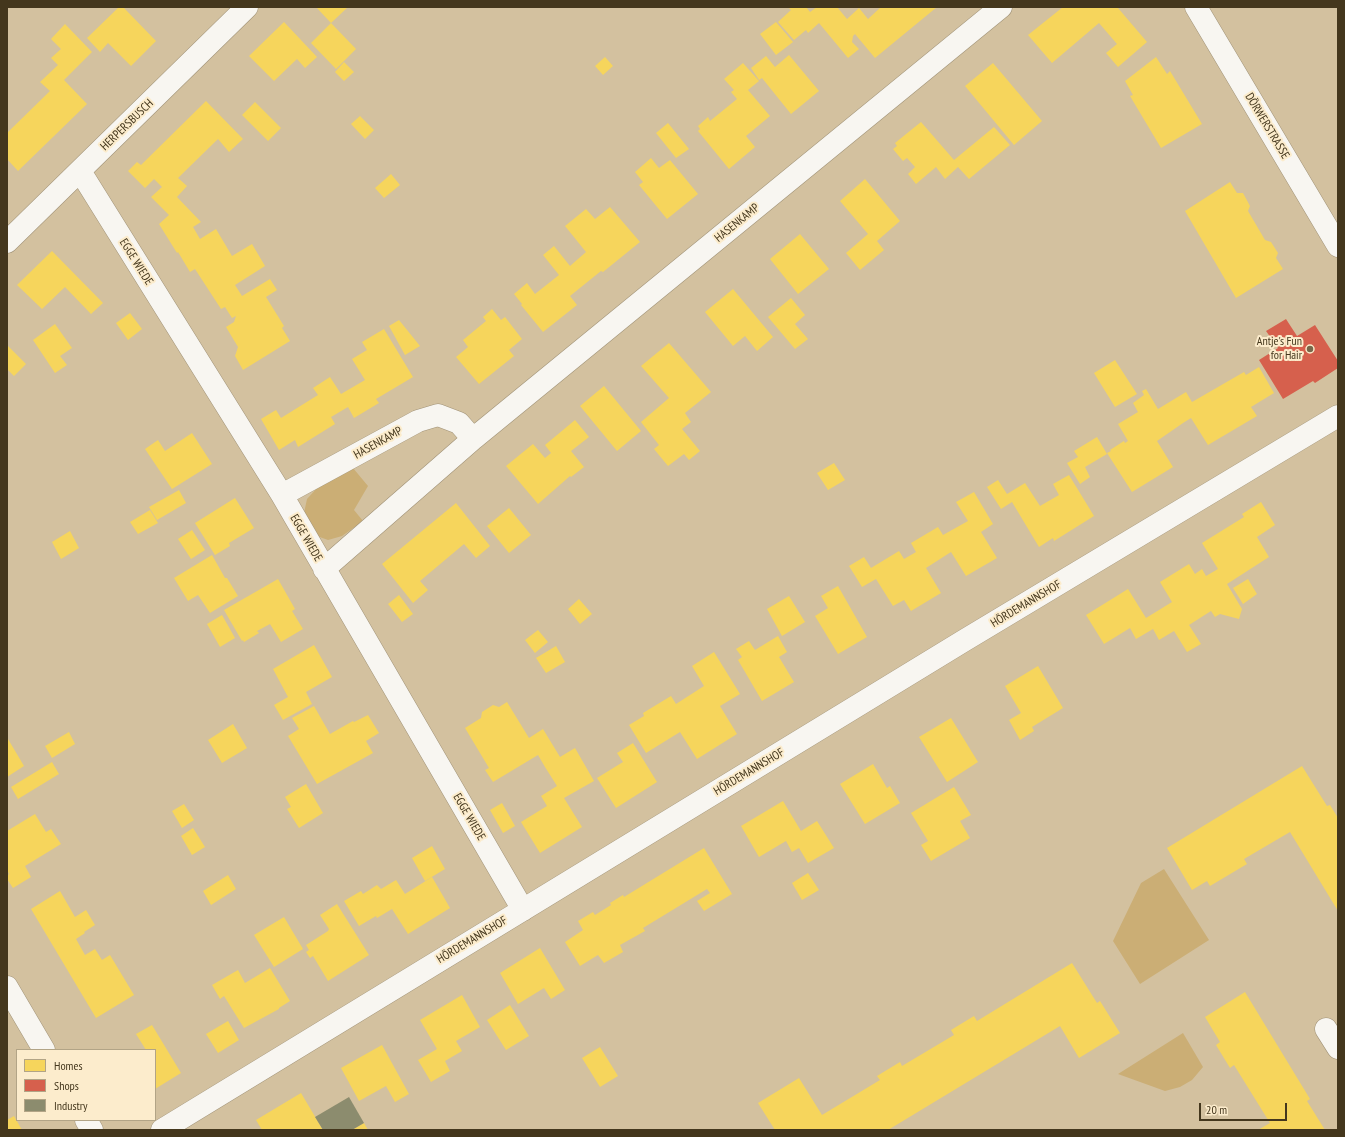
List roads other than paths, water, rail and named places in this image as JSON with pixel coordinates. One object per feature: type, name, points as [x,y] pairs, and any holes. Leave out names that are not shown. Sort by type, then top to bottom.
[{"type":"street","name":"HERPERSBUSCH","points":[[7,242],[247,7]]},
{"type":"street","name":"HASENKAMP","points":[[324,568],[473,439],[1001,7]]},
{"type":"street","name":"DÖRWERSTRASSE","points":[[1196,7],[1338,246]]},
{"type":"street","name":"EGGE WIEDE","points":[[80,171],[282,495],[523,910]]},
{"type":"street","name":"HASENKAMP","points":[[282,495],[418,421],[438,415],[459,423],[473,439]]},
{"type":"street","name":"HÖRDEMANNSHOF","points":[[162,1130],[958,644],[1338,416]]},
{"type":"street","points":[[7,987],[43,1049]]},
{"type":"street","points":[[1326,1029],[1338,1048]]},
{"type":"street","points":[[87,1121],[92,1130]]},
{"type":"place","name":"Antje's Fun for Hair","points":[[1310,349]]}]
